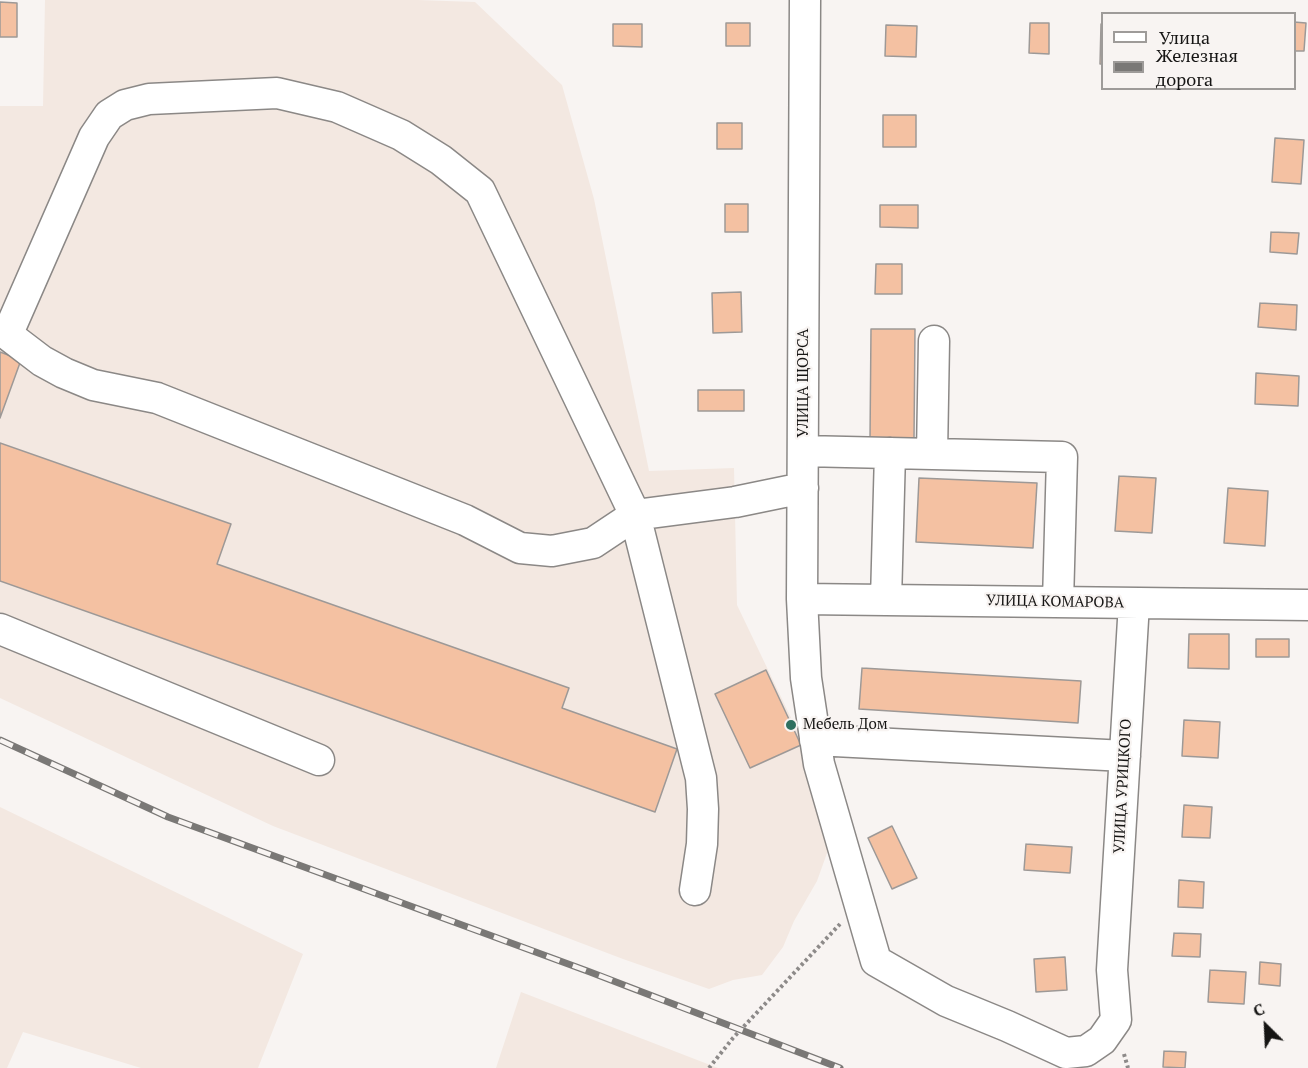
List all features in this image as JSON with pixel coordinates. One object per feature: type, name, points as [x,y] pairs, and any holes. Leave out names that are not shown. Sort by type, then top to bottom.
[{"type":"street","name":"УЛИЦА ЩОРСА","points":[[805,0],[802,599],[806,678],[817,752],[859,904]]},
{"type":"street","points":[[695,890],[702,844],[704,809],[701,778],[635,515],[480,191],[441,160],[401,135],[337,107],[277,93],[149,99],[125,105],[110,115],[94,137],[4,331],[42,361],[64,373],[93,385],[157,398],[465,520],[520,548],[552,551],[593,543],[635,515],[735,502],[803,488]]},
{"type":"street","points":[[932,454],[933,341]]},
{"type":"street","points":[[803,451],[1062,457],[1058,602]]},
{"type":"street","points":[[886,600],[890,453]]},
{"type":"street","name":"УЛИЦА КОМАРОВА","points":[[802,599],[1308,604]]},
{"type":"street","name":"УЛИЦА УРИЦКОГО","points":[[859,904],[876,961],[946,1001],[1066,1053],[1086,1051],[1102,1040],[1116,1020],[1112,970],[1134,603]]},
{"type":"street","points":[[0,629],[319,759]]},
{"type":"street","points":[[817,752],[1125,756]]},
{"type":"path","points":[[709,1068],[733,1038],[859,904]]},
{"type":"shaded area","points":[[45,0],[475,2],[562,85],[594,199],[649,471],[734,468],[737,605],[817,772],[831,842],[817,881],[794,921],[783,947],[762,975],[733,980],[709,989],[623,959],[273,826],[0,698],[0,106],[43,106]]},
{"type":"shaded area","points":[[0,807],[303,954],[258,1068],[141,1068],[23,1032],[7,1068],[0,1068]]},
{"type":"shaded area","points":[[521,992],[718,1068],[496,1068]]},
{"type":"building","points":[[0,2],[17,3],[17,37],[0,37]]},
{"type":"building","points":[[1296,22],[1306,23],[1304,51],[1296,51]]},
{"type":"building","points":[[726,23],[750,23],[750,46],[726,46]]},
{"type":"building","points":[[1030,23],[1049,23],[1049,54],[1029,53]]},
{"type":"building","points":[[613,24],[642,24],[642,47],[613,46]]},
{"type":"building","points":[[886,25],[917,26],[916,57],[885,56]]},
{"type":"building","points":[[883,115],[916,115],[916,147],[883,147]]},
{"type":"building","points":[[717,123],[742,123],[742,149],[717,149]]},
{"type":"building","points":[[1275,138],[1304,140],[1301,184],[1272,182]]},
{"type":"building","points":[[725,204],[748,204],[748,232],[725,232]]},
{"type":"building","points":[[880,205],[918,205],[918,228],[880,227]]},
{"type":"building","points":[[1271,232],[1299,233],[1297,254],[1270,252]]},
{"type":"building","points":[[876,264],[902,264],[902,294],[875,294]]},
{"type":"building","points":[[741,292],[742,332],[713,333],[712,293]]},
{"type":"building","points":[[1260,303],[1297,305],[1296,330],[1258,327]]},
{"type":"building","points":[[871,329],[915,329],[914,439],[870,439]]},
{"type":"building","points":[[0,352],[21,360],[0,418]]},
{"type":"building","points":[[1256,373],[1299,376],[1298,406],[1255,404]]},
{"type":"building","points":[[698,390],[744,390],[744,411],[698,411]]},
{"type":"building","points":[[0,443],[231,524],[217,564],[569,688],[562,708],[677,749],[655,812],[0,581]]},
{"type":"building","points":[[1119,476],[1156,478],[1152,533],[1115,531]]},
{"type":"building","points":[[919,478],[1037,483],[1033,548],[916,542]]},
{"type":"building","points":[[1228,488],[1268,491],[1265,546],[1224,543]]},
{"type":"building","points":[[1189,634],[1229,634],[1229,669],[1188,668]]},
{"type":"building","points":[[1256,639],[1289,639],[1289,657],[1256,657]]},
{"type":"building","points":[[862,668],[1081,681],[1078,723],[859,709]]},
{"type":"building","points":[[766,670],[801,745],[750,768],[715,694]]},
{"type":"building","points":[[1184,720],[1220,722],[1218,758],[1182,756]]},
{"type":"building","points":[[1184,805],[1212,807],[1210,838],[1182,837]]},
{"type":"building","points":[[892,826],[917,878],[892,889],[868,838]]},
{"type":"building","points":[[1026,844],[1072,847],[1070,873],[1024,870]]},
{"type":"building","points":[[1179,880],[1204,882],[1203,908],[1178,907]]},
{"type":"building","points":[[1174,933],[1201,934],[1200,957],[1172,956]]},
{"type":"building","points":[[1065,957],[1067,990],[1036,992],[1034,959]]},
{"type":"building","points":[[1260,962],[1281,964],[1280,986],[1259,984]]},
{"type":"building","points":[[1210,970],[1246,972],[1244,1004],[1208,1002]]},
{"type":"building","points":[[1164,1051],[1186,1052],[1185,1068],[1163,1067]]},
{"type":"railway","points":[[0,740],[168,817],[590,972],[840,1068]]},
{"type":"place","name":"Мебель Дом","points":[[791,725]]}]
